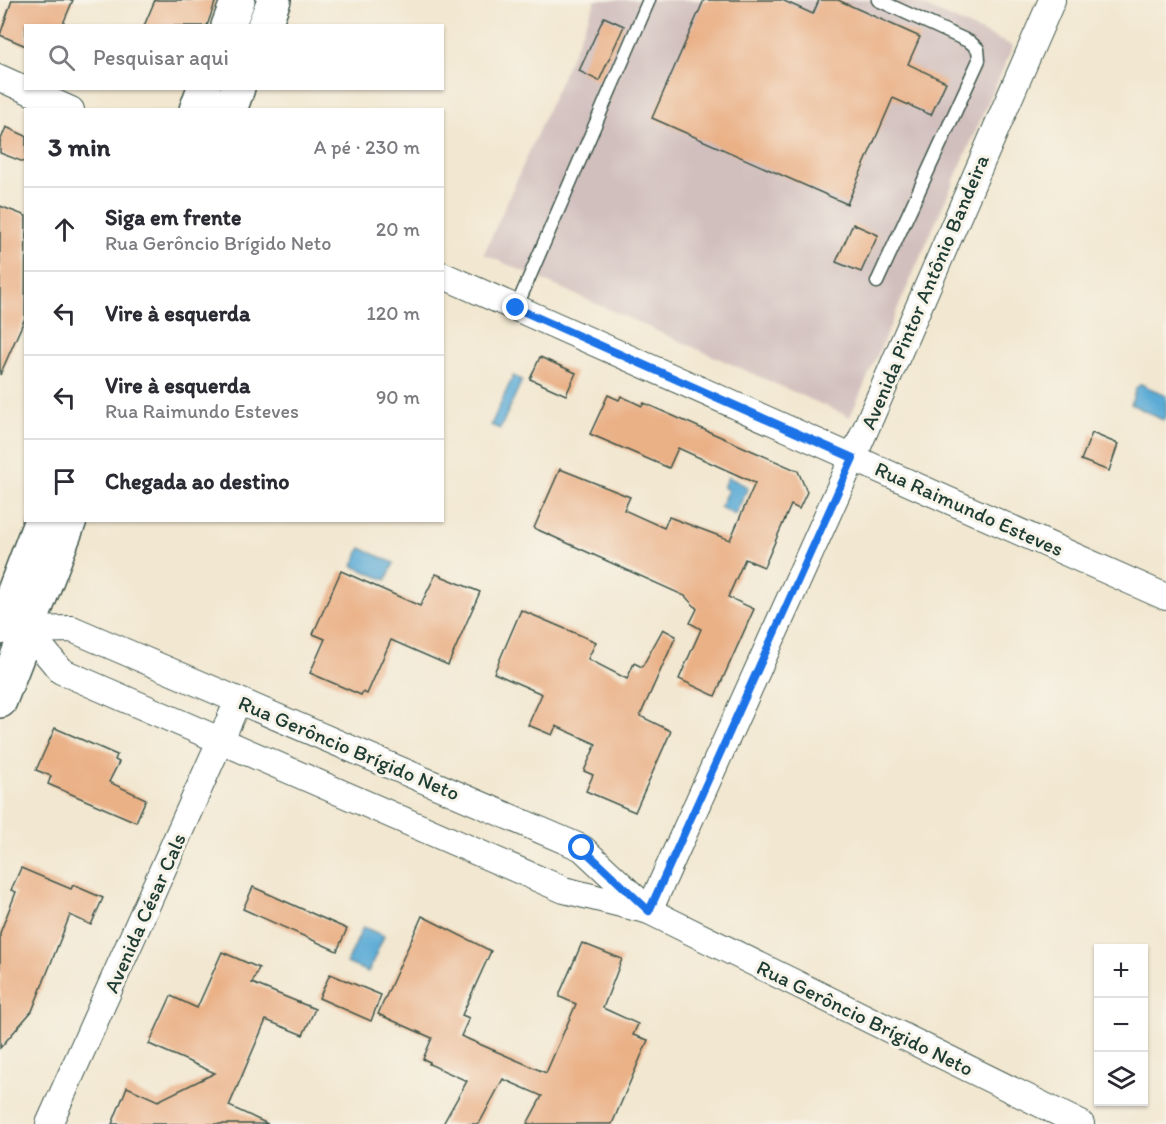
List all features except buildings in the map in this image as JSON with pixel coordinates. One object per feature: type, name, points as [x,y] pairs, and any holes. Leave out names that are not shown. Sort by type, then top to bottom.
[{"type":"main road","points":[[229,24],[238,0]]},
{"type":"main road","points":[[265,24],[274,0]]},
{"type":"main road","points":[[197,108],[203,90]]},
{"type":"main road","points":[[231,108],[237,90]]},
{"type":"main road","points":[[0,701],[8,624],[40,522]]},
{"type":"main road","points":[[8,624],[69,522]]},
{"type":"street","name":"Avenida Pintor Antônio Bandeira","points":[[649,911],[853,458],[1052,0]]},
{"type":"street","points":[[0,78],[24,89]]},
{"type":"street","points":[[26,90],[66,108]]},
{"type":"street","name":"Rua Raimundo Esteves","points":[[444,276],[1166,597]]},
{"type":"street","name":"Rua Gerôncio Brígido Neto","points":[[8,624],[72,629],[582,848],[649,911]]},
{"type":"street","name":"Rua Gerôncio Brígido Neto","points":[[8,624],[62,671],[564,890],[649,911],[1075,1123]]},
{"type":"street","name":"Avenida César Cals","points":[[50,1124],[238,701]]},
{"type":"lane","points":[[516,308],[650,0]]},
{"type":"lane","points":[[877,282],[980,60],[978,49],[970,42],[878,0]]},
{"type":"shaded area","points":[[596,0],[910,0],[1013,46],[850,417],[484,254]]},
{"type":"water","points":[[513,376],[522,380],[500,429],[491,425]]},
{"type":"water","points":[[1141,384],[1166,396],[1166,417],[1163,420],[1131,404],[1136,388]]},
{"type":"water","points":[[728,477],[748,487],[735,515],[720,507],[728,490],[723,487]]},
{"type":"water","points":[[361,548],[394,563],[386,580],[353,566]]},
{"type":"water","points":[[363,927],[384,936],[368,972],[347,963]]},
{"type":"route","points":[[516,308],[853,458],[649,911],[582,848]]}]
